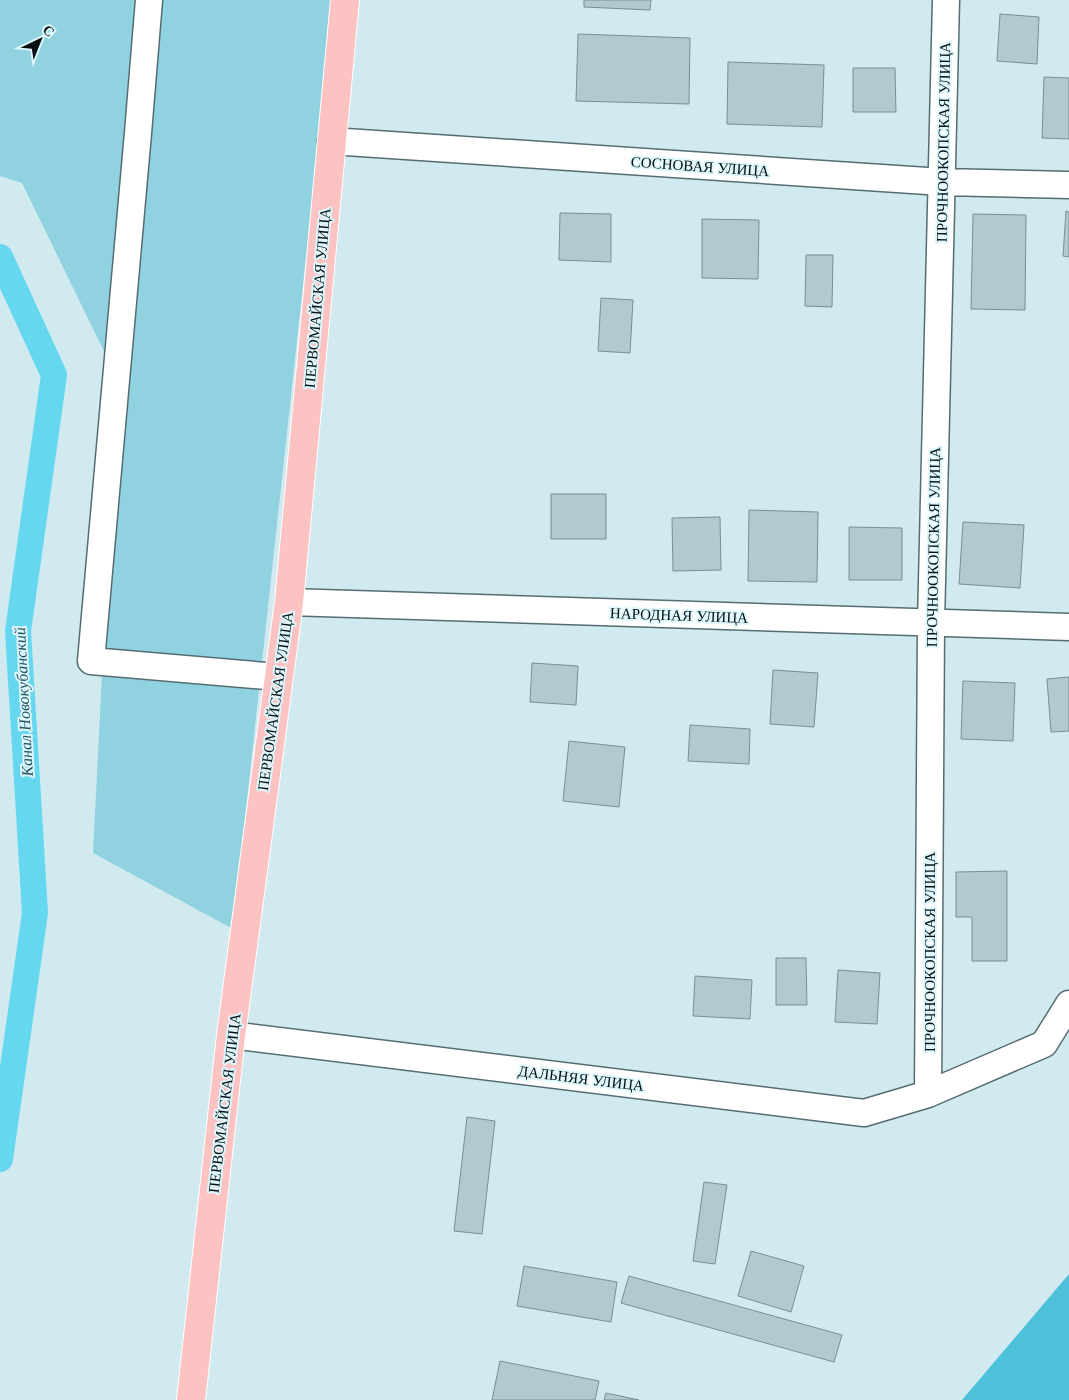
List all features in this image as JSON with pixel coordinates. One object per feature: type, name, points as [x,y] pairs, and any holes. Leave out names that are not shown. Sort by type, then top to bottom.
[{"type":"main road","name":"ПЕРВОМАЙСКАЯ УЛИЦА","points":[[191,1400],[231,1035],[289,602],[345,0]]},
{"type":"street","points":[[149,0],[92,661],[278,677]]},
{"type":"street","name":"ПРОЧНООКОПСКАЯ УЛИЦА","points":[[928,1094],[931,623],[946,0]]},
{"type":"street","name":"СОСНОВАЯ УЛИЦА","points":[[331,141],[942,182],[1069,185]]},
{"type":"street","name":"НАРОДНАЯ УЛИЦА","points":[[289,602],[1069,627]]},
{"type":"street","name":"ДАЛЬНЯЯ УЛИЦА","points":[[231,1035],[864,1113],[928,1094],[1044,1044],[1069,1004]]},
{"type":"shaded area","points":[[0,0],[334,0],[233,929],[93,853],[117,378],[22,183],[0,176]]},
{"type":"shaded area","points":[[1069,1274],[1069,1400],[962,1400]]},
{"type":"building","points":[[584,0],[651,0],[650,10],[584,7]]},
{"type":"building","points":[[1000,14],[1039,17],[1037,64],[997,61]]},
{"type":"building","points":[[578,34],[690,38],[689,104],[576,101]]},
{"type":"building","points":[[728,62],[824,65],[822,127],[727,124]]},
{"type":"building","points":[[853,68],[895,68],[896,112],[853,112]]},
{"type":"building","points":[[1044,77],[1069,78],[1069,139],[1042,138]]},
{"type":"building","points":[[1066,211],[1069,212],[1069,257],[1063,256]]},
{"type":"building","points":[[560,213],[611,214],[611,262],[559,260]]},
{"type":"building","points":[[973,214],[1026,215],[1025,310],[971,309]]},
{"type":"building","points":[[702,219],[759,220],[758,279],[702,278]]},
{"type":"building","points":[[806,255],[833,255],[832,307],[805,306]]},
{"type":"building","points":[[601,298],[633,300],[630,353],[598,351]]},
{"type":"building","points":[[551,494],[606,494],[606,539],[551,539]]},
{"type":"building","points":[[749,510],[818,512],[817,582],[748,581]]},
{"type":"building","points":[[720,517],[721,570],[673,571],[672,518]]},
{"type":"building","points":[[963,522],[1024,525],[1020,588],[959,584]]},
{"type":"building","points":[[849,527],[902,528],[902,580],[849,580]]},
{"type":"building","points":[[532,663],[578,666],[576,705],[530,702]]},
{"type":"building","points":[[773,670],[818,673],[814,727],[770,724]]},
{"type":"building","points":[[1069,677],[1069,731],[1051,732],[1047,679]]},
{"type":"building","points":[[963,681],[1015,683],[1013,741],[961,739]]},
{"type":"building","points":[[690,725],[750,729],[749,764],[688,761]]},
{"type":"building","points":[[569,741],[625,747],[619,807],[563,801]]},
{"type":"building","points":[[1007,871],[1007,961],[972,961],[972,917],[956,917],[956,872]]},
{"type":"building","points":[[776,958],[806,958],[807,1005],[776,1005]]},
{"type":"building","points":[[838,970],[880,973],[877,1024],[835,1022]]},
{"type":"building","points":[[695,976],[752,980],[750,1019],[693,1016]]},
{"type":"building","points":[[467,1117],[495,1121],[482,1234],[454,1231]]},
{"type":"building","points":[[704,1182],[727,1185],[715,1264],[693,1261]]},
{"type":"building","points":[[751,1251],[804,1266],[791,1312],[738,1296]]},
{"type":"building","points":[[524,1266],[617,1282],[611,1322],[517,1306]]},
{"type":"building","points":[[629,1276],[842,1335],[834,1362],[621,1303]]},
{"type":"building","points":[[500,1361],[599,1381],[595,1400],[492,1400]]},
{"type":"building","points":[[606,1393],[639,1400],[604,1400]]},
{"type":"waterway","name":"Канал Новокубанский","points":[[0,257],[54,375],[18,631],[35,913],[0,1159]]}]
